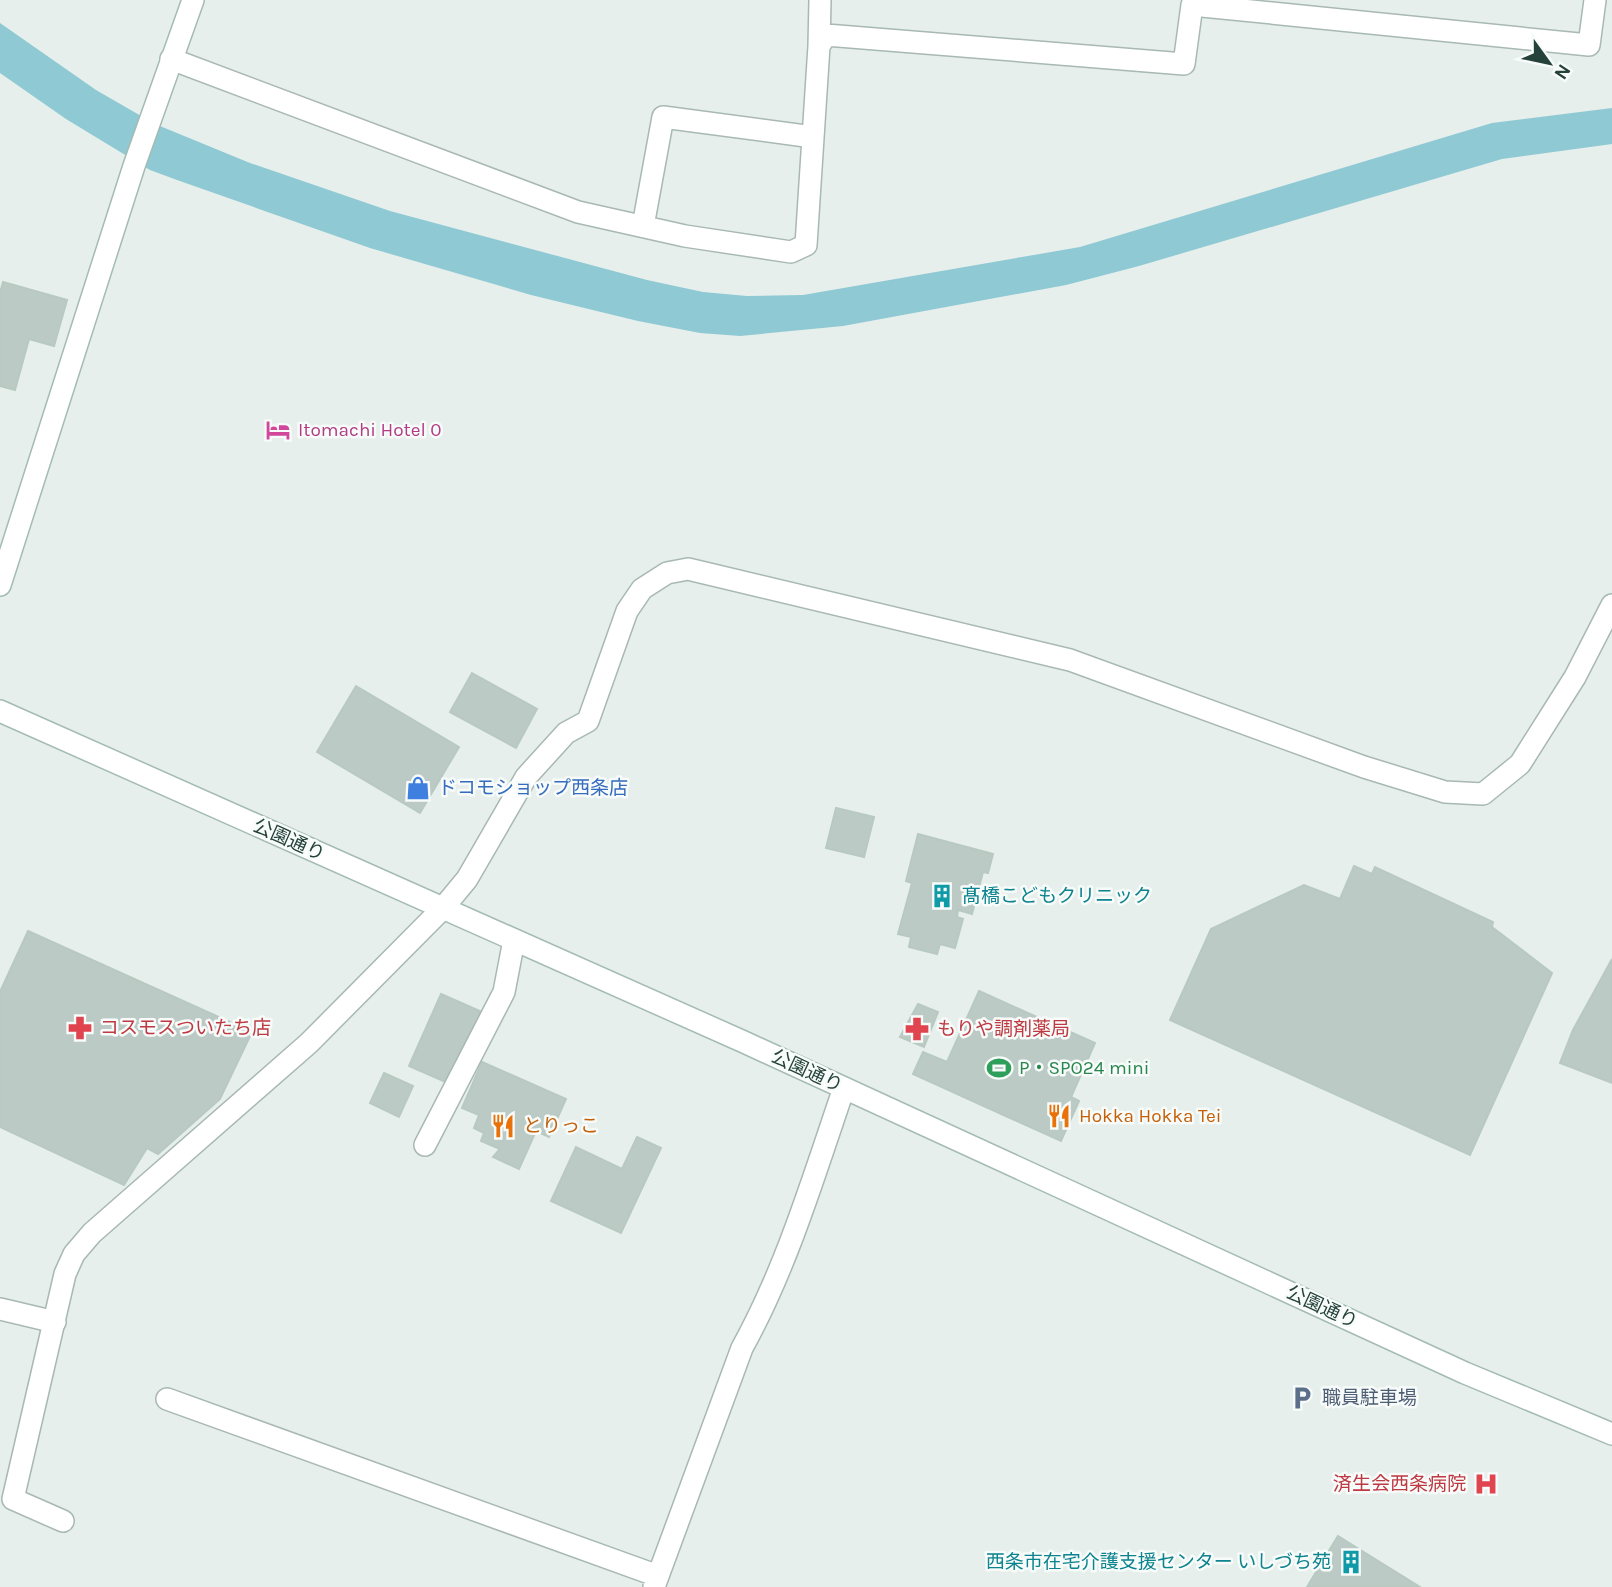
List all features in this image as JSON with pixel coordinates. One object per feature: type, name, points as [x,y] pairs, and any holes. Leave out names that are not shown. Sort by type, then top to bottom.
[{"type":"street","points":[[0,585],[134,166],[192,0]]},
{"type":"street","points":[[172,59],[578,212],[791,251],[806,245],[820,0]]},
{"type":"street","points":[[819,46],[826,35],[1184,64],[1192,2],[1590,44],[1595,0]]},
{"type":"street","points":[[643,226],[663,117],[813,137]]},
{"type":"street","points":[[63,1521],[13,1499],[65,1274],[74,1254],[92,1233],[309,1043],[443,908],[467,879],[526,777],[566,733],[588,721],[627,611],[642,589],[667,573],[688,569],[1070,660],[1364,767],[1444,792],[1483,794],[1521,764],[1575,677],[1612,605]]},
{"type":"street","name":"公園通り","points":[[0,711],[844,1088],[1465,1373],[1612,1434]]},
{"type":"street","points":[[425,1145],[504,992],[514,940]]},
{"type":"street","points":[[167,1399],[656,1581],[742,1348],[760,1314],[792,1237],[844,1088]]},
{"type":"street","points":[[0,1309],[54,1322]]},
{"type":"water","points":[[0,23],[96,90],[155,124],[250,163],[390,211],[647,280],[703,292],[747,296],[803,295],[1080,247],[1492,123],[1612,108],[1612,144],[1502,159],[1066,285],[843,326],[740,336],[700,333],[531,295],[370,248],[150,170],[66,119],[0,73]]},
{"type":"building","points":[[3,282],[67,300],[54,346],[29,339],[15,390],[0,386],[0,293]]},
{"type":"building","points":[[472,673],[537,709],[516,748],[450,712]]},
{"type":"building","points":[[356,686],[459,747],[420,813],[317,752]]},
{"type":"building","points":[[836,808],[874,817],[864,857],[826,848]]},
{"type":"building","name":"髙橋こどもクリニック","points":[[918,834],[993,854],[988,873],[983,872],[972,914],[958,910],[957,917],[963,919],[955,948],[940,944],[937,954],[909,947],[911,937],[898,934],[912,883],[906,881]]},
{"type":"building","points":[[1354,866],[1372,874],[1375,867],[1493,922],[1492,927],[1552,973],[1470,1155],[1170,1020],[1211,929],[1304,885],[1340,899]]},
{"type":"building","points":[[28,931],[252,1032],[220,1099],[158,1154],[147,1148],[124,1185],[0,1127],[0,992]]},
{"type":"building","points":[[1612,959],[1612,1083],[1560,1063],[1573,1030]]},
{"type":"building","name":"P・SPO24 mini","points":[[979,991],[1095,1043],[1071,1097],[1079,1101],[1061,1141],[913,1074],[923,1052],[947,1062]]},
{"type":"building","points":[[441,994],[482,1012],[450,1084],[409,1066]]},
{"type":"building","name":"もりや調剤薬局","points":[[918,1004],[938,1012],[924,1047],[900,1037]]},
{"type":"building","points":[[482,1062],[566,1099],[549,1137],[536,1131],[519,1169],[493,1157],[500,1149],[481,1141],[484,1133],[474,1128],[479,1115],[462,1108]]},
{"type":"building","points":[[384,1073],[413,1086],[399,1117],[370,1103]]},
{"type":"building","points":[[637,1137],[661,1148],[621,1233],[551,1201],[576,1147],[622,1169]]},
{"type":"building","name":"西条市在宅介護支援センター いしづち苑","points":[[1338,1536],[1420,1587],[1307,1587]]},
{"type":"place","name":"Itomachi Hotel 0","points":[[278,430]]},
{"type":"place","name":"ドコモショップ西条店","points":[[418,788]]},
{"type":"place","name":"髙橋こどもクリニック","points":[[942,896]]},
{"type":"place","name":"コスモスついたち店","points":[[80,1028]]},
{"type":"place","name":"もりや調剤薬局","points":[[917,1029]]},
{"type":"place","name":"P・SPO24 mini","points":[[999,1068]]},
{"type":"place","name":"Hokka Hokka Tei","points":[[1059,1116]]},
{"type":"place","name":"とりっこ","points":[[503,1126]]},
{"type":"place","name":"職員駐車場","points":[[1302,1398]]},
{"type":"place","name":"済生会西条病院","points":[[1486,1484]]},
{"type":"place","name":"西条市在宅介護支援センター いしづち苑","points":[[1351,1562]]}]
